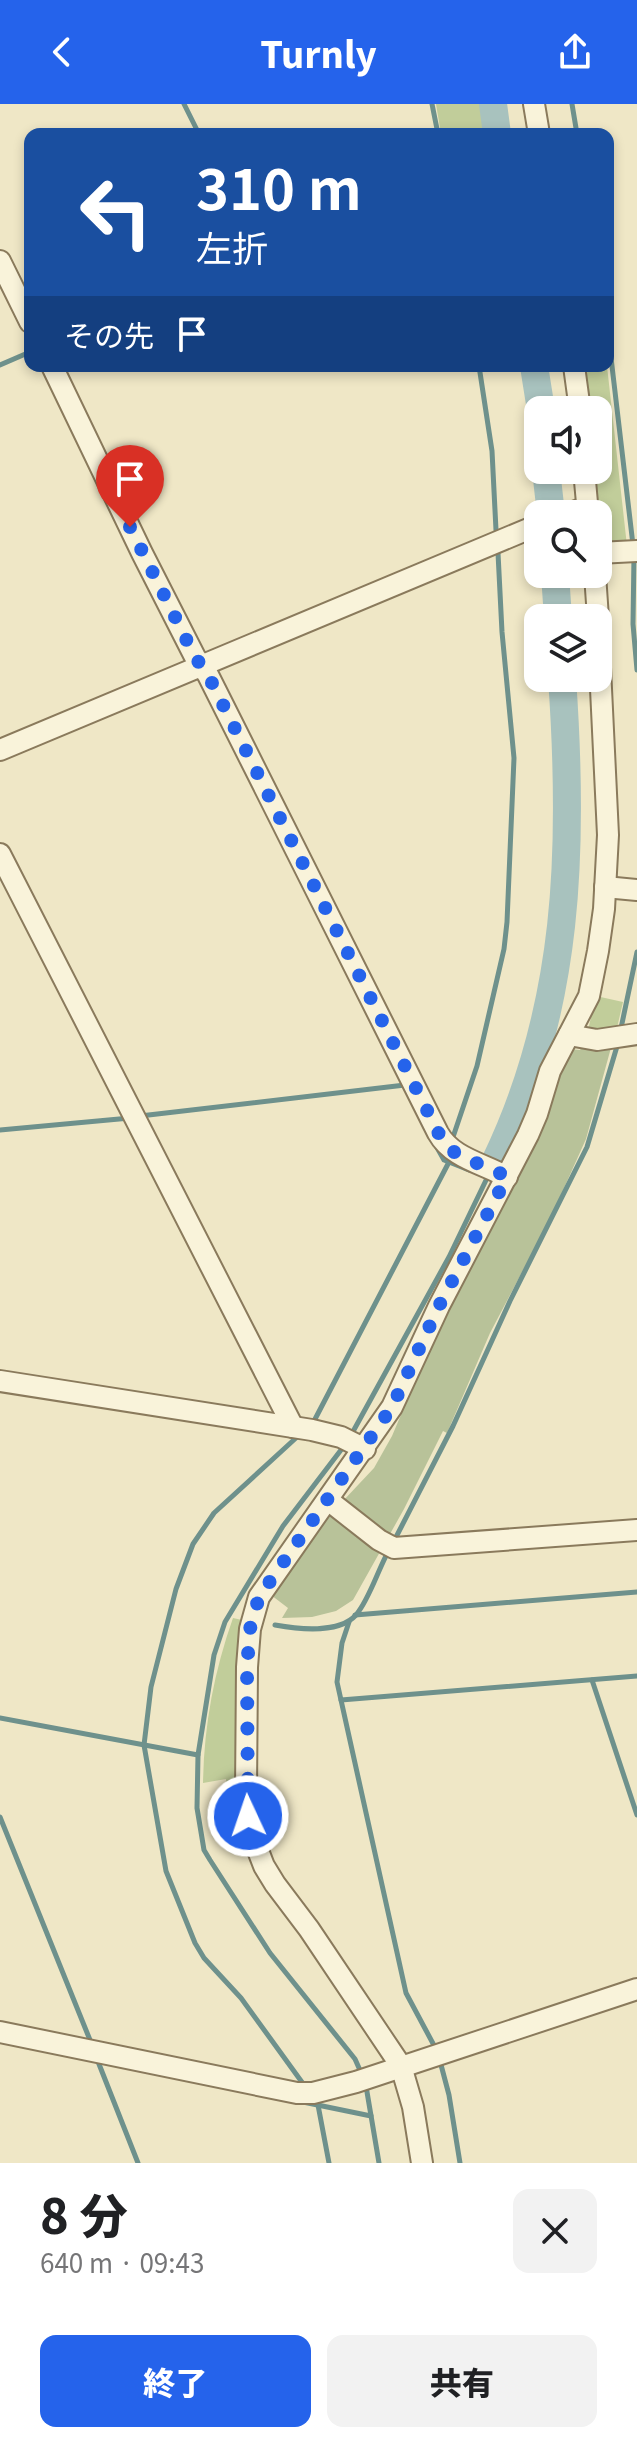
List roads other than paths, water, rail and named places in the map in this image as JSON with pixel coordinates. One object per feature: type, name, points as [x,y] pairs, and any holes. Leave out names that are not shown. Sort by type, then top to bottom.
[{"type":"street","points":[[534,104],[538,128]]},
{"type":"street","points":[[0,261],[24,310]]},
{"type":"street","points":[[55,372],[142,553],[449,1149],[497,1171]]},
{"type":"street","points":[[575,372],[578,396]]},
{"type":"street","points":[[0,750],[524,531]]},
{"type":"street","points":[[612,552],[634,551]]},
{"type":"street","points":[[422,2163],[413,2107],[401,2066],[269,1875],[255,1845],[248,1816],[247,1667],[259,1597],[328,1500],[354,1443],[392,1407],[497,1171],[537,1114],[550,1071],[589,996],[605,887],[608,804],[602,692]]},
{"type":"street","points":[[0,854],[293,1427]]},
{"type":"street","points":[[605,887],[637,890]]},
{"type":"street","points":[[569,1035],[597,1040],[625,1036]]},
{"type":"street","points":[[0,1381],[293,1427],[354,1443]]},
{"type":"street","points":[[328,1500],[390,1546],[637,1530]]},
{"type":"street","points":[[0,2032],[297,2093],[313,2093],[637,1989]]},
{"type":"waterway","points":[[184,104],[196,128]]},
{"type":"waterway","points":[[432,104],[437,128]]},
{"type":"waterway","points":[[493,104],[496,128]]},
{"type":"waterway","points":[[572,104],[576,128]]},
{"type":"waterway","points":[[0,365],[24,355]]},
{"type":"waterway","points":[[480,372],[492,451],[496,530]]},
{"type":"waterway","points":[[535,372],[539,396]]},
{"type":"waterway","points":[[613,372],[633,545]]},
{"type":"waterway","points":[[548,484],[549,500]]},
{"type":"waterway","points":[[452,1140],[477,1066],[504,949],[507,922],[514,758],[498,553]]},
{"type":"waterway","points":[[634,555],[633,624],[637,670]]},
{"type":"waterway","points":[[556,588],[557,604]]},
{"type":"waterway","points":[[495,1162],[520,1104],[539,1045],[561,925],[567,803],[563,692]]},
{"type":"waterway","points":[[620,1033],[637,952]]},
{"type":"waterway","points":[[393,1543],[453,1426],[510,1301],[587,1147],[618,1043]]},
{"type":"waterway","points":[[140,1116],[405,1085]]},
{"type":"waterway","points":[[0,1130],[130,1118]]},
{"type":"waterway","points":[[435,1144],[444,1160],[469,1170]]},
{"type":"waterway","points":[[313,1423],[449,1162]]},
{"type":"waterway","points":[[350,1437],[449,1257],[489,1174]]},
{"type":"waterway","points":[[297,1437],[214,1513],[193,1544],[176,1589],[151,1687],[144,1745],[166,1871],[195,1943],[204,1958],[241,1998],[304,2085]]},
{"type":"waterway","points":[[344,1446],[283,1526],[225,1622],[214,1655],[198,1755],[197,1808],[204,1850],[210,1860],[270,1953],[355,2059],[363,2077]]},
{"type":"waterway","points":[[275,1625],[317,1629],[349,1621],[365,1601],[388,1552]]},
{"type":"waterway","points":[[355,1615],[637,1592]]},
{"type":"waterway","points":[[349,1622],[342,1643],[337,1682],[406,1993],[437,2051]]},
{"type":"waterway","points":[[341,1700],[637,1676]]},
{"type":"waterway","points":[[592,1680],[637,1815]]},
{"type":"waterway","points":[[0,1718],[198,1755]]},
{"type":"waterway","points":[[0,1817],[90,2040]]},
{"type":"waterway","points":[[97,2059],[138,2163]]},
{"type":"waterway","points":[[440,2061],[460,2163]]},
{"type":"waterway","points":[[366,2086],[379,2163]]},
{"type":"waterway","points":[[303,2102],[371,2116]]},
{"type":"waterway","points":[[318,2105],[329,2163]]}]
